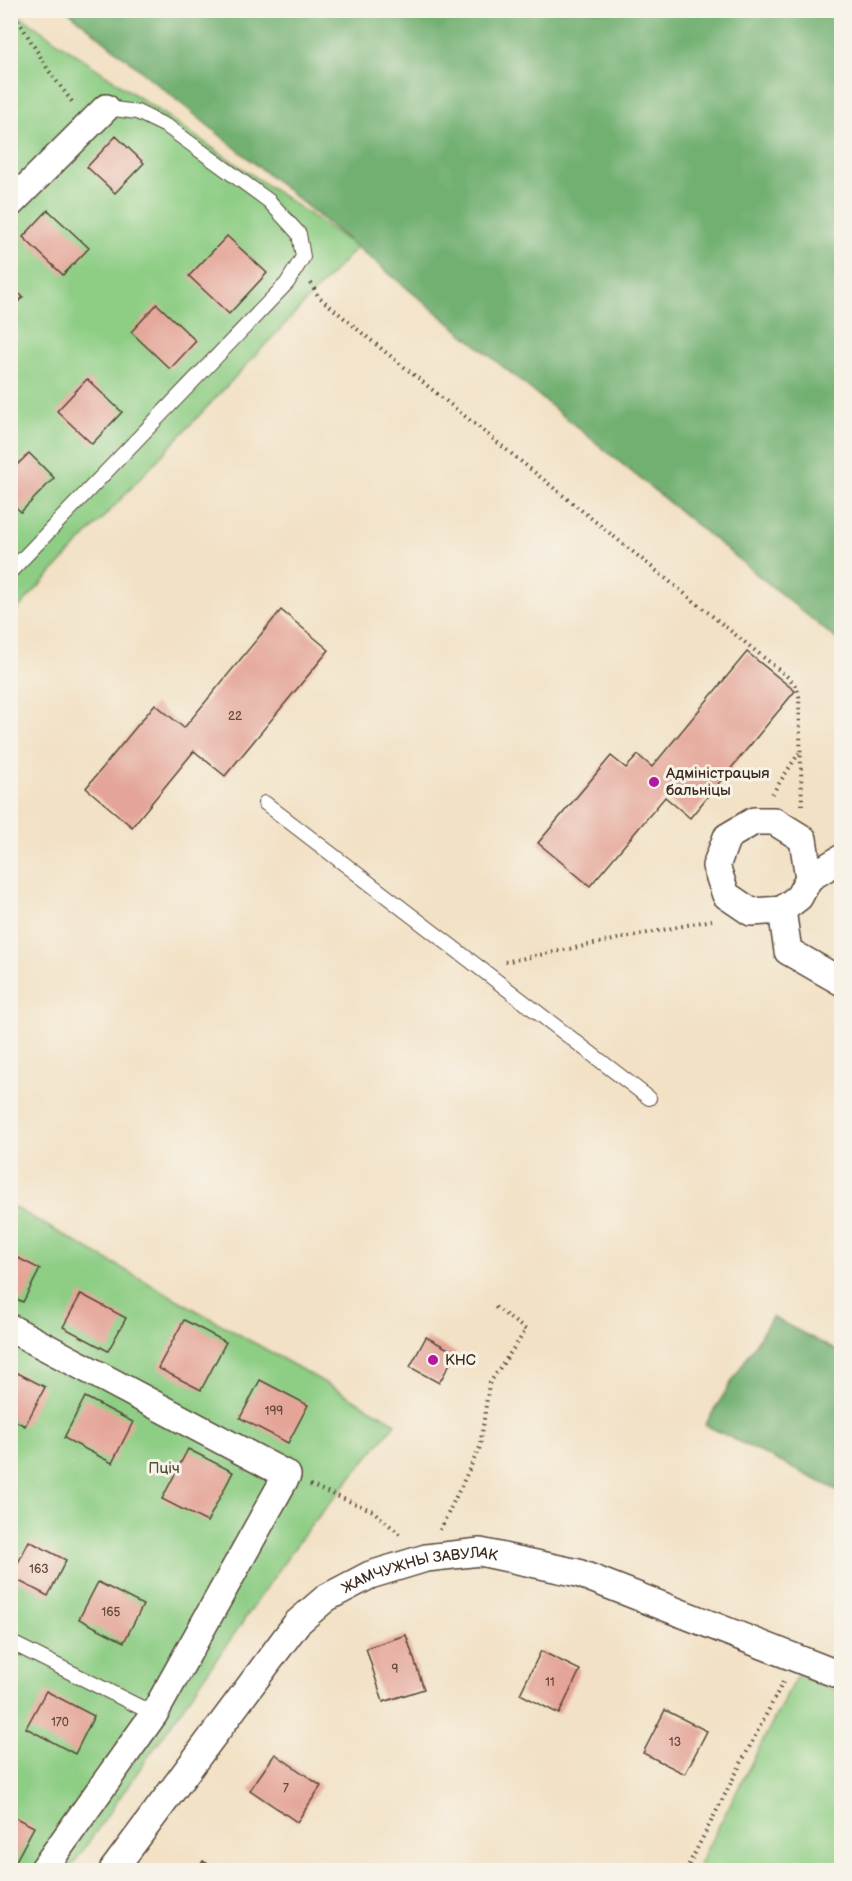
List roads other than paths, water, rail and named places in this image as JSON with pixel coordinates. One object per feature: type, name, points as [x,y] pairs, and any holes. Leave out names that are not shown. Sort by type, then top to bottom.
[{"type":"street","points":[[10,204],[106,108]]},
{"type":"street","points":[[809,878],[803,839],[774,821],[754,821],[727,837],[716,866],[726,895],[751,912],[782,910],[799,897],[809,878],[842,858]]},
{"type":"street","points":[[782,910],[788,951],[842,982]]},
{"type":"street","points":[[10,1328],[287,1475],[154,1714],[43,1870]]},
{"type":"street","name":"ЖАМЧУЖНЫ ЗАВУЛАК","points":[[113,1870],[297,1623],[326,1598],[370,1575],[426,1558],[480,1552],[578,1573],[842,1676]]},
{"type":"lane","points":[[10,572],[287,283],[303,257],[299,234],[269,201],[168,127],[137,112],[106,108]]},
{"type":"lane","points":[[265,803],[649,1098]]},
{"type":"lane","points":[[10,1642],[154,1714]]},
{"type":"place","name":"Адміністрацыя бальніцы","points":[[654,782]]},
{"type":"place","name":"КНС","points":[[433,1360]]},
{"type":"park label","name":"Пціч","points":[[164,1468]]}]
